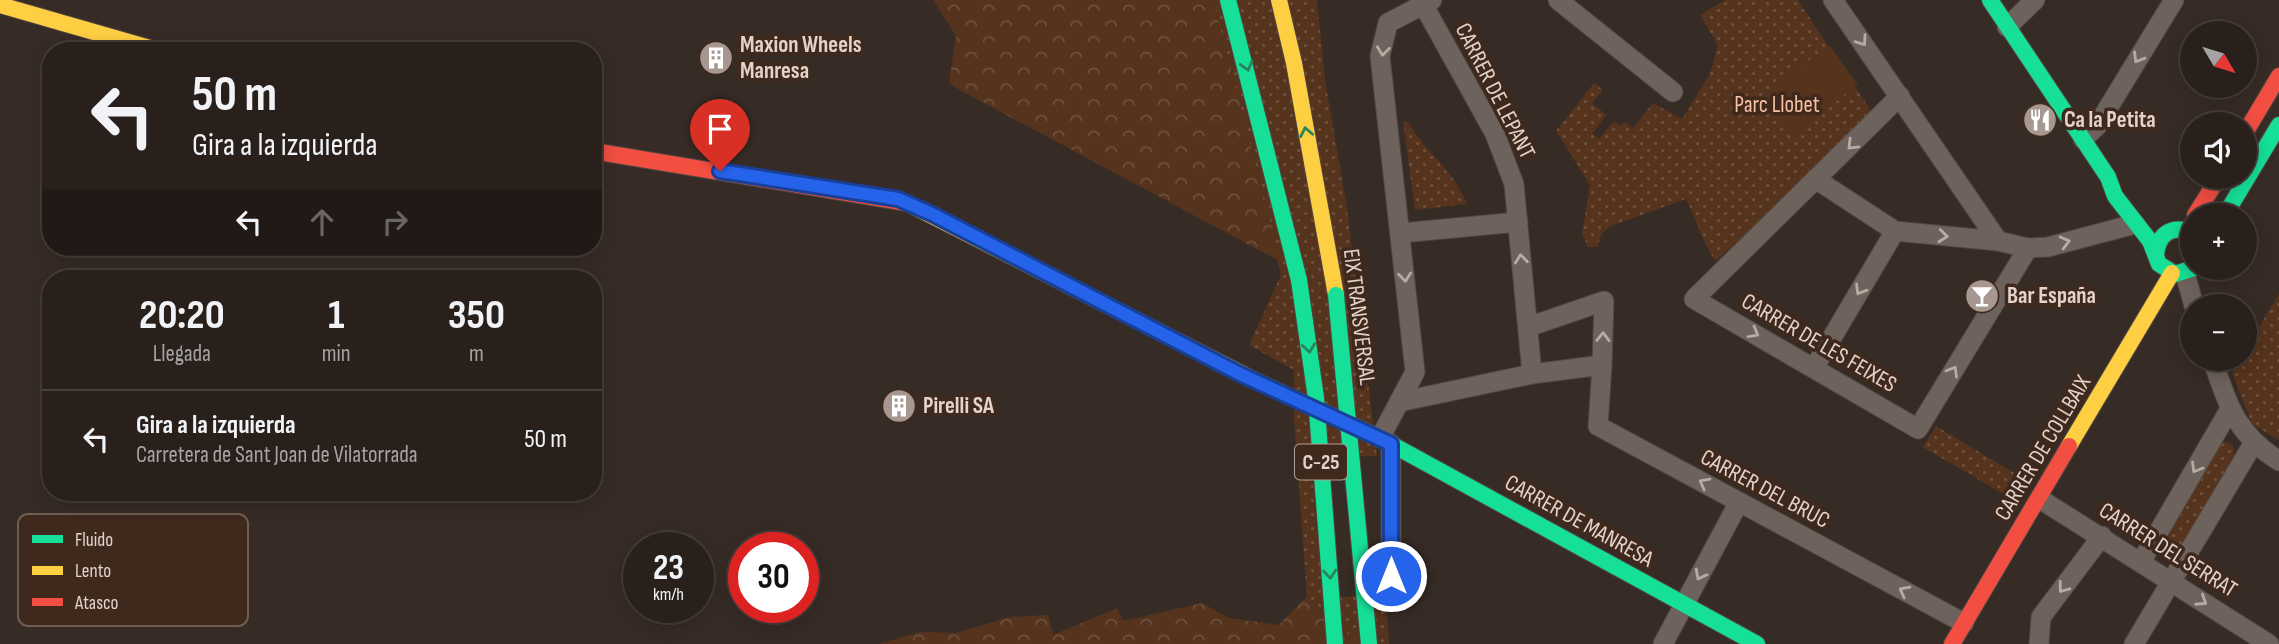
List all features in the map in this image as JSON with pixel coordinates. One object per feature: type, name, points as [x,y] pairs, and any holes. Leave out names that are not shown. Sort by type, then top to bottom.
[{"type":"main road","points":[[1228,0],[1299,280]]},
{"type":"main road","name":"EIX TRANSVERSAL","points":[[1279,0],[1336,295],[1369,644]]},
{"type":"main road","points":[[1990,0],[2108,177],[2115,196],[2150,241],[2161,267],[2180,270]]},
{"type":"main road","points":[[0,5],[129,42]]},
{"type":"main road","points":[[1299,13],[1322,138],[1336,295]]},
{"type":"main road","points":[[2257,113],[2279,76]]},
{"type":"main road","points":[[2232,203],[2279,125]]},
{"type":"main road","name":"C-25","points":[[1279,132],[1288,173],[1299,280],[1316,398],[1335,644]]},
{"type":"main road","name":"CARRER DE MANRESA","points":[[602,152],[898,199],[932,214],[1240,374],[1385,441],[1757,644]]},
{"type":"main road","points":[[2108,177],[2124,190],[2143,215],[2180,224]]},
{"type":"main road","points":[[2156,255],[2158,242],[2180,229]]},
{"type":"main road","name":"CARRER DE COLLBAIX","points":[[1952,644],[2180,277]]},
{"type":"street","points":[[1558,0],[1673,92]]},
{"type":"street","points":[[1833,0],[1998,241]]},
{"type":"street","points":[[2007,27],[2035,0]]},
{"type":"street","points":[[2083,139],[2097,126],[2174,0]]},
{"type":"street","points":[[1391,600],[1385,441],[1399,401],[1415,372],[1380,56],[1388,23],[1428,3]]},
{"type":"street","name":"CARRER DE LEPANT","points":[[1428,3],[1507,159],[1514,184],[1532,374]]},
{"type":"street","points":[[1900,96],[1817,180],[1895,231],[1998,241],[2028,248],[2048,247],[2135,224]]},
{"type":"street","name":"CARRER DE LES FEIXES","points":[[1817,180],[1695,299],[1918,429],[2028,248]]},
{"type":"street","points":[[1401,233],[1518,222]]},
{"type":"street","points":[[1814,368],[1895,231]]},
{"type":"street","points":[[1399,401],[1532,374],[1602,365],[1604,301],[1528,328]]},
{"type":"street","name":"CARRER DEL BRUC","points":[[1602,365],[1598,426],[1964,623]]},
{"type":"street","points":[[2216,371],[2230,409],[2253,444],[2279,461]]},
{"type":"street","points":[[2141,562],[2230,409]]},
{"type":"street","points":[[2134,644],[2253,444]]},
{"type":"street","name":"CARRER DEL SERRAT","points":[[2040,499],[2269,644]]},
{"type":"street","points":[[1663,644],[1739,502]]},
{"type":"street","points":[[2039,644],[2041,617],[2102,536]]},
{"type":"green space","points":[[933,0],[1213,0],[1281,262],[958,89],[949,82],[956,36]]},
{"type":"green space","points":[[1213,0],[1317,0],[1325,80],[1347,208],[1377,456],[1311,458],[1323,600],[1386,592],[1389,644],[1359,644],[1307,596],[1294,419],[1294,370],[1249,345],[1281,275]]},
{"type":"green space","name":"Parc Llobet","points":[[1725,0],[1798,0],[1875,117],[1716,261],[1686,199],[1611,226],[1602,233],[1597,247],[1588,247],[1582,234],[1590,185],[1556,131],[1594,83],[1603,90],[1592,103],[1606,115],[1592,134],[1599,139],[1614,121],[1620,126],[1624,122],[1633,128],[1653,103],[1682,119],[1710,74],[1718,45],[1700,15]]},
{"type":"green space","points":[[1829,45],[1858,85],[1795,132],[1761,97]]},
{"type":"green space","points":[[1403,122],[1408,122],[1455,181],[1467,204],[1415,210]]},
{"type":"green space","points":[[2279,294],[2279,440],[2252,424],[2232,373],[2257,371],[2257,330]]},
{"type":"green space","points":[[1936,426],[2029,482],[2017,502],[1923,447]]},
{"type":"green space","points":[[2226,442],[2233,446],[2234,455],[2175,557],[2166,560],[2159,555],[2158,548],[2217,446]]},
{"type":"green space","points":[[1307,596],[1359,644],[879,644],[920,632],[956,633],[1010,617],[1048,615],[1053,635],[1117,608],[1123,621],[1202,603],[1229,618],[1279,625]]},
{"type":"traffic: fast","points":[[1228,0],[1299,280]]},
{"type":"traffic: fast","points":[[1990,0],[2108,177],[2115,196],[2150,241],[2159,264],[2175,274],[2180,272]]},
{"type":"traffic: fast","points":[[2232,203],[2279,125]]},
{"type":"traffic: fast","points":[[2156,255],[2163,236],[2173,230],[2180,230]]},
{"type":"traffic: fast","points":[[1299,280],[1316,398],[1335,644]]},
{"type":"traffic: fast","points":[[1336,295],[1369,644]]},
{"type":"traffic: fast","points":[[1254,380],[1380,438],[1757,644]]},
{"type":"traffic: slow","points":[[1279,0],[1294,63],[1336,295]]},
{"type":"traffic: slow","points":[[0,5],[129,42]]},
{"type":"traffic: slow","points":[[907,203],[1254,380]]},
{"type":"traffic: slow","points":[[2069,446],[2172,273]]},
{"type":"traffic: jam","points":[[2257,113],[2279,76]]},
{"type":"traffic: jam","points":[[602,152],[907,203]]},
{"type":"traffic: jam","points":[[2203,203],[2211,189]]},
{"type":"traffic: jam","points":[[1952,644],[2069,446]]},
{"type":"place","name":"Maxion Wheels Manresa","points":[[716,58]]},
{"type":"place","name":"Ca la Petita","points":[[2040,120]]},
{"type":"place","name":"Bar España","points":[[1982,296]]},
{"type":"place","name":"Pirelli SA","points":[[899,406]]},
{"type":"route","points":[[720,171],[898,199],[932,214],[1240,374],[1391,444],[1391,576]]}]
